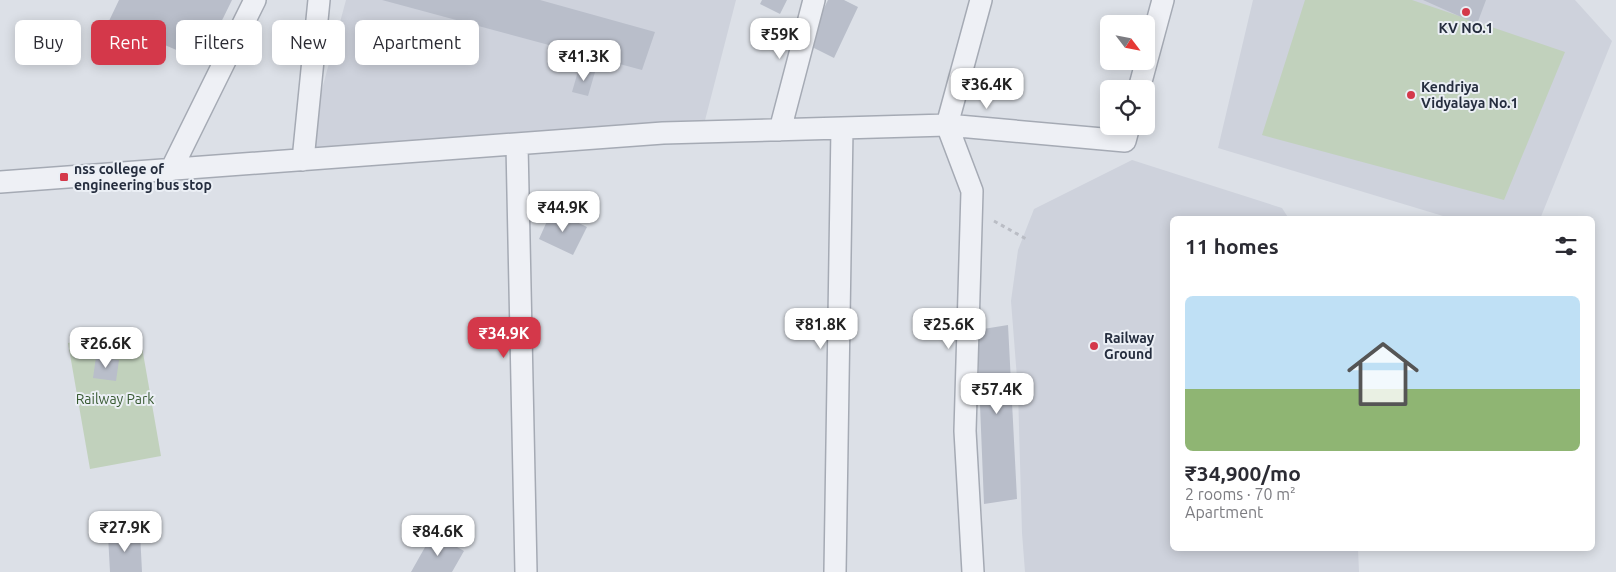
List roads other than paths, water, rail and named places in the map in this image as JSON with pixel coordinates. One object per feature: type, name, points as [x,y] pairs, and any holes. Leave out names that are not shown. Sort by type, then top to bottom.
[{"type":"street","points":[[171,170],[255,0]]},
{"type":"street","points":[[303,160],[319,0]]},
{"type":"street","points":[[780,130],[814,0]]},
{"type":"street","points":[[973,572],[964,431],[972,191],[947,125],[981,0]]},
{"type":"street","points":[[1141,80],[1163,0]]},
{"type":"street","points":[[0,182],[663,133],[947,125],[1125,141],[1127,135]]},
{"type":"street","points":[[835,572],[842,128]]},
{"type":"street","points":[[518,145],[526,572]]},
{"type":"place","name":"KV NO.1","points":[[1466,12]]},
{"type":"place","name":"Kendriya Vidyalaya No.1","points":[[1411,95]]},
{"type":"place","name":"nss college of engineering bus stop","points":[[64,177]]},
{"type":"place","name":"Railway Ground","points":[[1094,346]]},
{"type":"park label","name":"Railway Park","points":[[115,399]]}]
